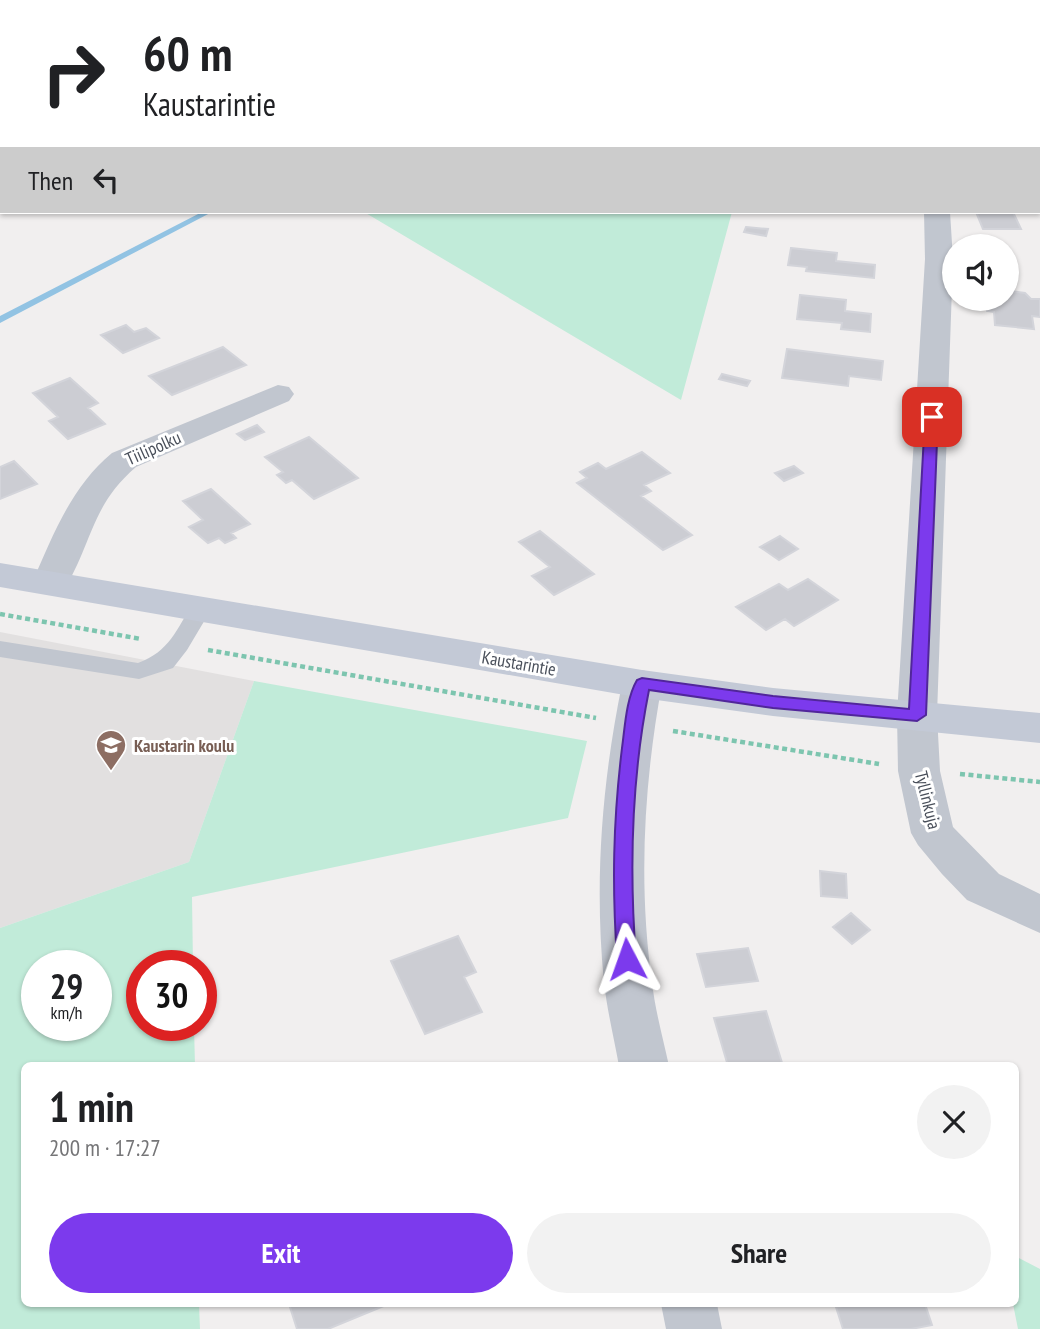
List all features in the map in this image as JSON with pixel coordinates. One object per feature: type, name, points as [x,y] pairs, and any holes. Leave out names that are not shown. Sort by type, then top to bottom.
[{"type":"street","name":"Tyllinkuja","points":[[937,214],[939,259],[917,715],[919,771],[933,833],[957,862],[983,887],[1040,915]]},
{"type":"street","name":"Tiilipolku","points":[[50,583],[84,504],[106,472],[124,460],[278,394]]},
{"type":"street","name":"Kaustarintie","points":[[0,575],[201,608],[638,704],[773,702],[1040,728]]},
{"type":"street","points":[[638,704],[623,816],[621,889],[629,983],[643,1062]]},
{"type":"street","points":[[690,1307],[694,1329]]},
{"type":"lane","points":[[0,649],[139,671],[165,662],[179,645],[201,608]]},
{"type":"path","points":[[0,614],[179,645],[638,704],[919,771],[1040,782]]},
{"type":"shaded area","name":"Kaustarin koulu","points":[[0,632],[254,681],[189,862],[0,928]]},
{"type":"green space","points":[[367,214],[731,214],[681,400]]},
{"type":"green space","points":[[254,681],[587,741],[568,818],[192,897],[193,950],[126,950],[126,1041],[194,1041],[195,1062],[21,1062],[21,1307],[199,1307],[200,1329],[0,1329],[0,928],[189,862]]},
{"type":"green space","points":[[1019,1258],[1040,1269],[1040,1329],[1018,1329],[1014,1307],[1019,1307]]},
{"type":"building","points":[[977,214],[1014,214],[1021,229],[983,229]]},
{"type":"building","points":[[746,227],[768,229],[766,236],[744,232]]},
{"type":"building","points":[[791,248],[837,253],[836,261],[875,265],[874,278],[806,271],[807,267],[788,265]]},
{"type":"building","points":[[1019,292],[1025,293],[1031,299],[1040,299],[1040,317],[1032,316],[1034,329],[995,325],[994,312],[987,311],[1019,311]]},
{"type":"building","points":[[800,295],[846,300],[845,311],[871,314],[870,332],[841,329],[842,323],[797,319]]},
{"type":"building","points":[[126,325],[134,332],[146,328],[159,338],[123,353],[101,335]]},
{"type":"building","points":[[223,347],[246,365],[172,395],[149,376]]},
{"type":"building","points":[[787,349],[883,361],[881,380],[849,376],[848,386],[782,378]]},
{"type":"building","points":[[722,374],[750,381],[747,386],[719,379]]},
{"type":"building","points":[[70,378],[98,403],[88,408],[105,424],[68,439],[49,421],[58,417],[33,393]]},
{"type":"building","points":[[257,425],[264,432],[245,440],[237,434]]},
{"type":"building","points":[[309,437],[358,478],[314,499],[292,480],[286,483],[277,475],[283,472],[265,457]]},
{"type":"building","points":[[642,452],[670,473],[644,485],[651,491],[641,496],[692,535],[663,550],[577,483],[587,478],[580,472],[598,463],[606,469]]},
{"type":"building","points":[[14,461],[37,484],[0,499],[0,467]]},
{"type":"building","points":[[794,466],[803,473],[784,481],[775,473]]},
{"type":"building","points":[[211,489],[250,524],[231,533],[236,538],[225,543],[219,538],[208,543],[189,527],[203,520],[183,501]]},
{"type":"building","points":[[540,531],[594,574],[554,595],[532,576],[550,567],[519,542]]},
{"type":"building","points":[[780,536],[798,549],[779,560],[760,547]]},
{"type":"building","points":[[808,579],[838,600],[794,626],[785,619],[766,630],[736,607],[779,584],[788,590]]},
{"type":"building","points":[[820,871],[846,874],[847,898],[821,896]]},
{"type":"building","points":[[851,913],[870,930],[852,944],[833,927]]},
{"type":"building","points":[[458,936],[476,972],[464,977],[482,1012],[425,1034],[391,961]]},
{"type":"building","points":[[748,948],[758,981],[706,987],[697,954]]},
{"type":"building","points":[[766,1011],[782,1062],[727,1062],[714,1018]]},
{"type":"building","points":[[290,1307],[381,1307],[328,1329],[297,1329]]},
{"type":"building","points":[[836,1307],[926,1307],[932,1325],[911,1329],[843,1329]]},
{"type":"waterway","points":[[0,320],[204,214]]},
{"type":"place","name":"Kaustarin koulu","points":[[111,772]]},
{"type":"route","points":[[627,959],[621,889],[623,816],[642,684],[773,702],[917,715],[932,417]]}]
